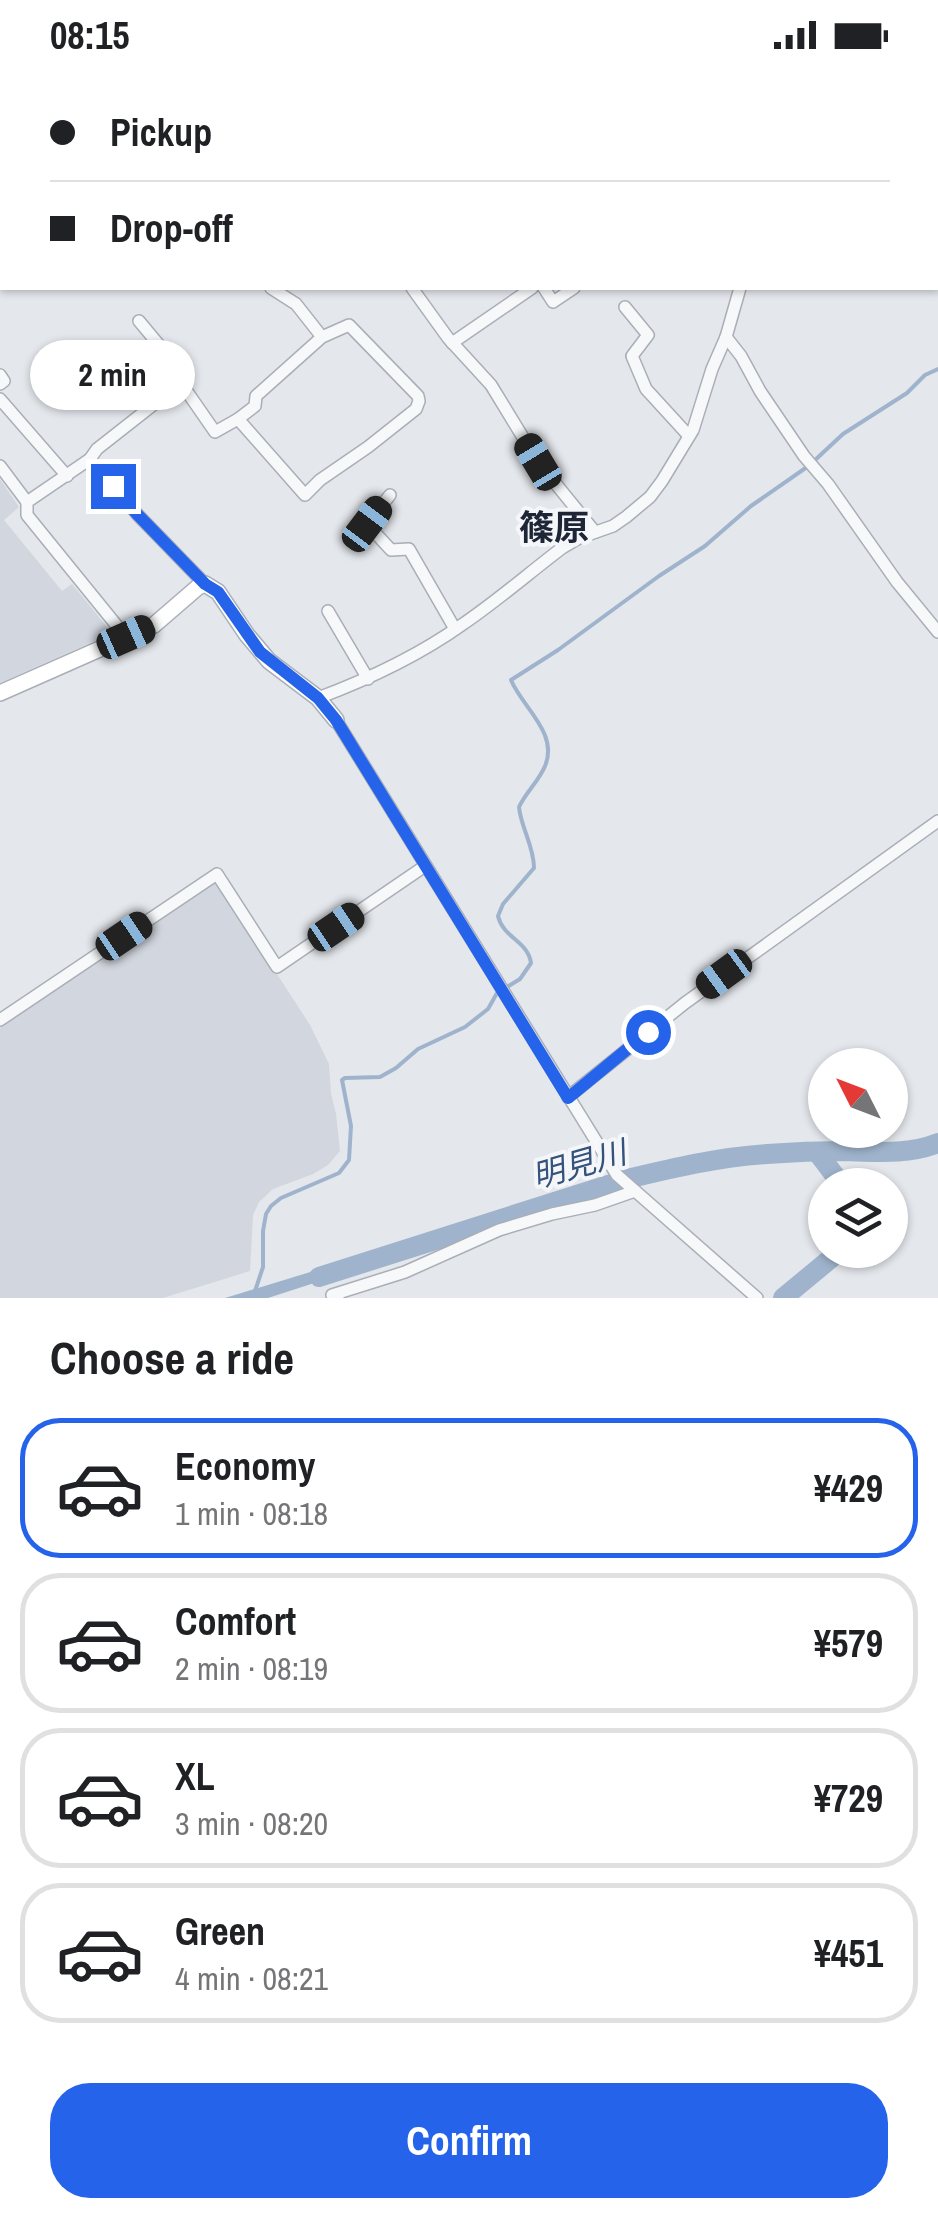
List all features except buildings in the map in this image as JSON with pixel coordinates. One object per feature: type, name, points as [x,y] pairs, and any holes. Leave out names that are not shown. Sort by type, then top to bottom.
[{"type":"street","points":[[274,290],[296,304],[322,337]]},
{"type":"street","points":[[413,290],[452,343],[491,385],[538,462],[595,532]]},
{"type":"street","points":[[452,343],[529,290]]},
{"type":"street","points":[[545,290],[553,302],[571,290]]},
{"type":"street","points":[[318,698],[368,680],[456,629],[562,548],[612,526],[650,497],[689,436],[739,290]]},
{"type":"street","points":[[625,306],[648,335],[632,356],[646,389],[689,436]]},
{"type":"street","points":[[139,321],[169,357],[181,384],[215,432],[255,406],[256,396],[322,337],[349,326],[419,401],[416,409],[304,495],[238,419]]},
{"type":"street","points":[[726,336],[811,464],[938,632]]},
{"type":"street","points":[[0,375],[4,381],[0,384]]},
{"type":"street","points":[[27,502],[90,459],[97,449],[181,384]]},
{"type":"street","points":[[0,399],[67,476]]},
{"type":"street","points":[[90,459],[137,514],[205,584],[218,592],[269,661],[318,698],[336,720],[617,1175],[757,1298]]},
{"type":"street","points":[[0,466],[27,502],[27,516],[126,637]]},
{"type":"street","points":[[390,494],[367,524],[391,550],[409,550],[456,629]]},
{"type":"street","points":[[0,693],[154,624],[205,584]]},
{"type":"street","points":[[328,610],[368,680]]},
{"type":"street","points":[[568,1098],[685,1003],[938,820]]},
{"type":"street","points":[[0,1020],[217,874],[278,967],[425,866]]},
{"type":"street","points":[[338,1298],[332,1295],[404,1272],[498,1230],[622,1197],[632,1188]]},
{"type":"shaded area","points":[[0,479],[19,507],[4,520],[62,591],[72,584],[112,633],[0,683]]},
{"type":"shaded area","points":[[216,880],[310,1025],[329,1064],[340,1151],[328,1165],[273,1189],[259,1202],[253,1215],[250,1271],[163,1298],[0,1298],[0,1028]]},
{"type":"water","points":[[343,1262],[342,1274],[268,1298],[225,1298]]},
{"type":"waterway","points":[[814,461],[843,434],[938,369]]},
{"type":"waterway","points":[[255,1291],[263,1267],[266,1214],[271,1206],[339,1173],[349,1160],[351,1126],[342,1080],[380,1077],[418,1049],[465,1027],[488,1009],[497,993],[520,979],[531,963],[525,949],[505,930],[498,916],[503,904],[534,868],[519,807],[545,766],[548,754],[543,731],[511,680],[705,546],[751,506],[807,467]]},
{"type":"waterway","name":"明見川","points":[[319,1277],[627,1179],[679,1167],[749,1155],[892,1152],[938,1143]]},
{"type":"waterway","points":[[817,1152],[829,1168]]},
{"type":"waterway","points":[[783,1298],[819,1268]]},
{"type":"district","name":"篠原","points":[[554,527]]},
{"type":"route","points":[[113,486],[205,584],[218,592],[260,652],[318,698],[336,720],[568,1098],[648,1032]]}]
